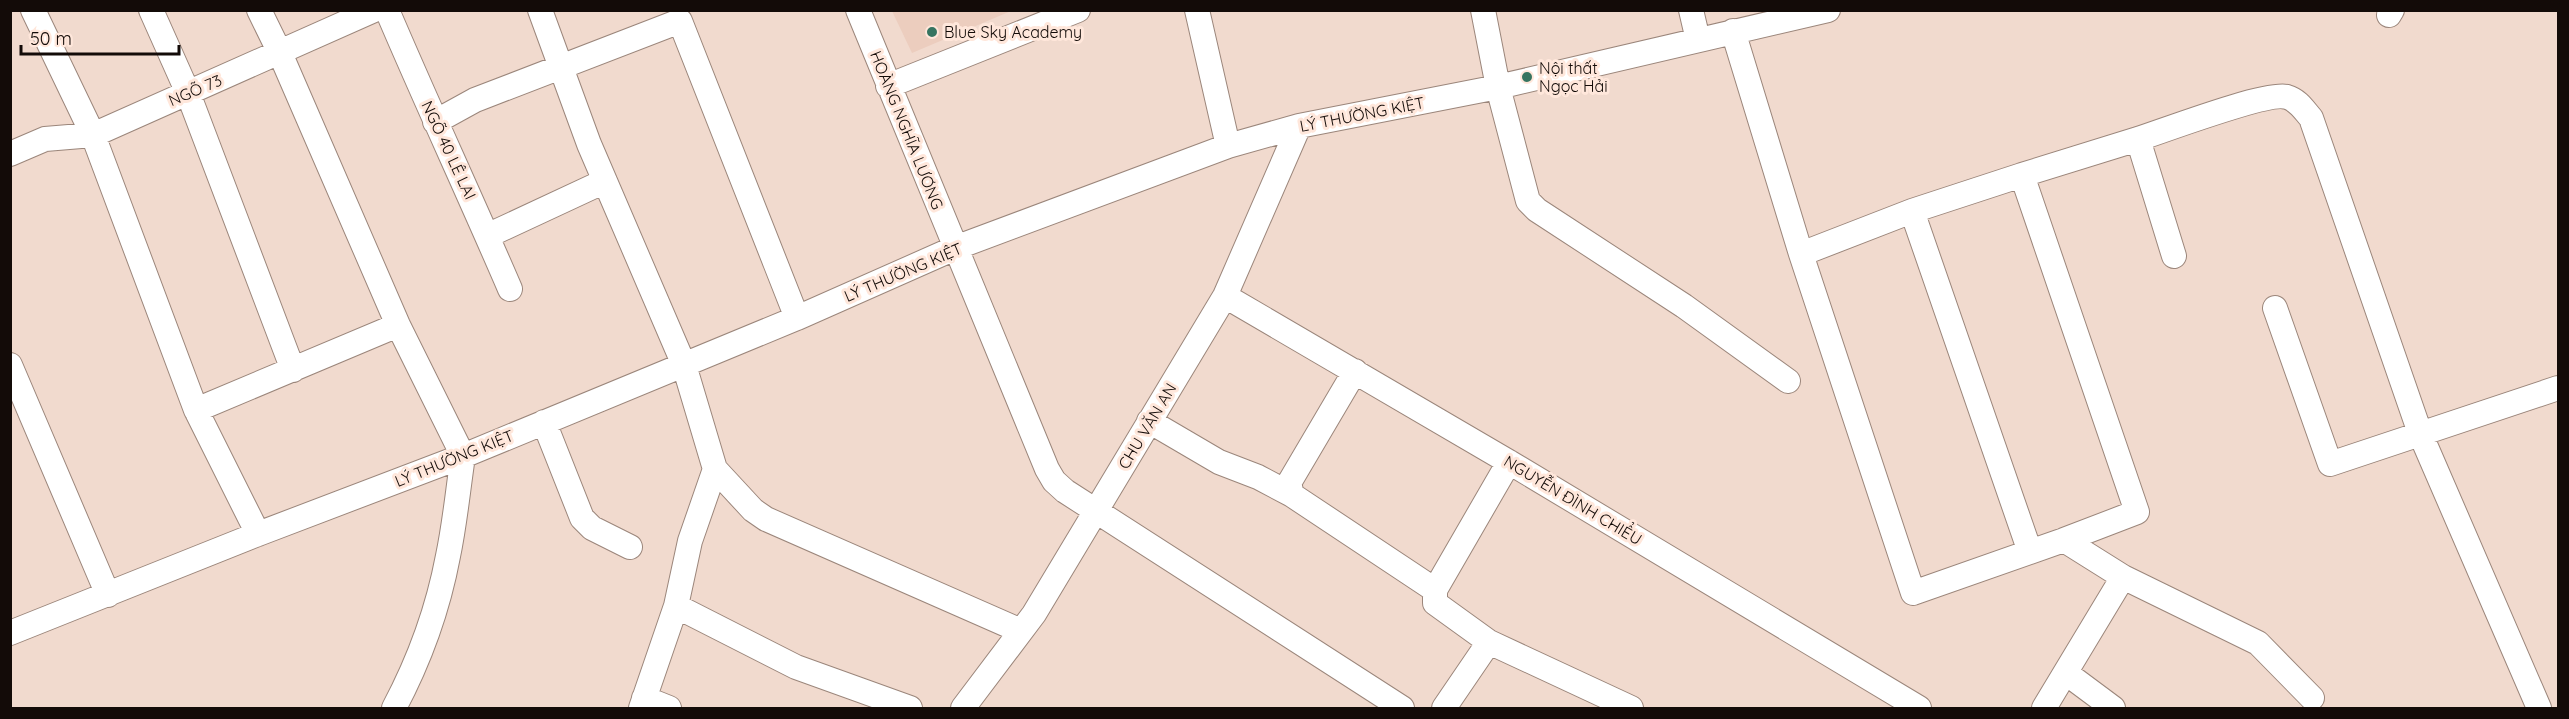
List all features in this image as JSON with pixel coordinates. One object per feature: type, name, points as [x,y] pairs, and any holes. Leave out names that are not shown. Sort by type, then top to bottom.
[{"type":"street","points":[[33,10],[93,135],[196,410],[258,534]]},
{"type":"street","points":[[151,10],[188,93],[293,370]]},
{"type":"street","points":[[259,10],[280,53],[398,325],[463,456],[449,555],[439,595],[414,668],[394,708]]},
{"type":"street","name":"NGÕ 40 LÊ LAI","points":[[387,10],[435,122],[489,236],[510,289]]},
{"type":"street","points":[[540,10],[605,181],[684,365],[715,469],[753,510],[766,519],[1021,631]]},
{"type":"street","name":"HOÀNG NGHĨA LƯƠNG","points":[[858,10],[955,249],[1054,481],[1065,491],[1402,708]]},
{"type":"street","points":[[888,86],[1078,10]]},
{"type":"street","points":[[1197,10],[1228,146]]},
{"type":"street","points":[[1483,10],[1498,87],[1524,193],[1537,210],[1684,306],[1788,381]]},
{"type":"street","points":[[1691,10],[1698,40]]},
{"type":"street","name":"LÝ THƯỜNG KIỆT","points":[[10,633],[258,534],[463,456],[797,318],[955,249],[1228,146],[1299,126],[1498,87],[1828,10]]},
{"type":"street","name":"NGÕ 73","points":[[10,154],[45,139],[93,135],[280,53],[364,12]]},
{"type":"street","points":[[435,122],[475,100],[680,21],[797,318]]},
{"type":"street","points":[[1733,31],[1801,254],[1913,593],[2137,512],[2022,175]]},
{"type":"street","points":[[1801,254],[1912,211],[2264,98],[2286,96],[2298,102],[2312,118],[2420,433],[2539,708]]},
{"type":"street","name":"CHU VĂN AN","points":[[963,708],[1034,614],[1225,296],[1299,126]]},
{"type":"street","points":[[2138,139],[2174,256]]},
{"type":"street","points":[[489,236],[605,181]]},
{"type":"street","points":[[1912,211],[2030,552]]},
{"type":"street","name":"NGUYỄN ĐÌNH CHIỂU","points":[[1225,296],[1509,462],[1919,708]]},
{"type":"street","points":[[2275,308],[2330,464],[2559,388]]},
{"type":"street","points":[[196,410],[398,325]]},
{"type":"street","points":[[10,365],[108,595]]},
{"type":"street","points":[[1292,495],[1289,483],[1355,371]]},
{"type":"street","points":[[1149,421],[1219,462],[1258,477],[1292,495],[1435,590]]},
{"type":"street","points":[[544,422],[582,518],[592,528],[630,547]]},
{"type":"street","points":[[1509,462],[1435,590],[1435,603],[1437,607],[1489,642],[1631,708]]},
{"type":"street","points":[[669,708],[642,703],[676,606],[690,541],[715,469]]},
{"type":"street","points":[[2064,540],[2123,577],[2258,644],[2315,705]]},
{"type":"street","points":[[2044,708],[2123,577]]},
{"type":"street","points":[[676,606],[796,667],[910,708]]},
{"type":"street","points":[[1444,708],[1489,642]]},
{"type":"street","points":[[2066,673],[2114,708]]},
{"type":"shaded area","name":"Blue Sky Academy","points":[[892,11],[1011,11],[912,53]]},
{"type":"place","name":"Blue Sky Academy","points":[[932,32]]},
{"type":"place","name":"Nội thất Ngọc Hải","points":[[1527,77]]}]
